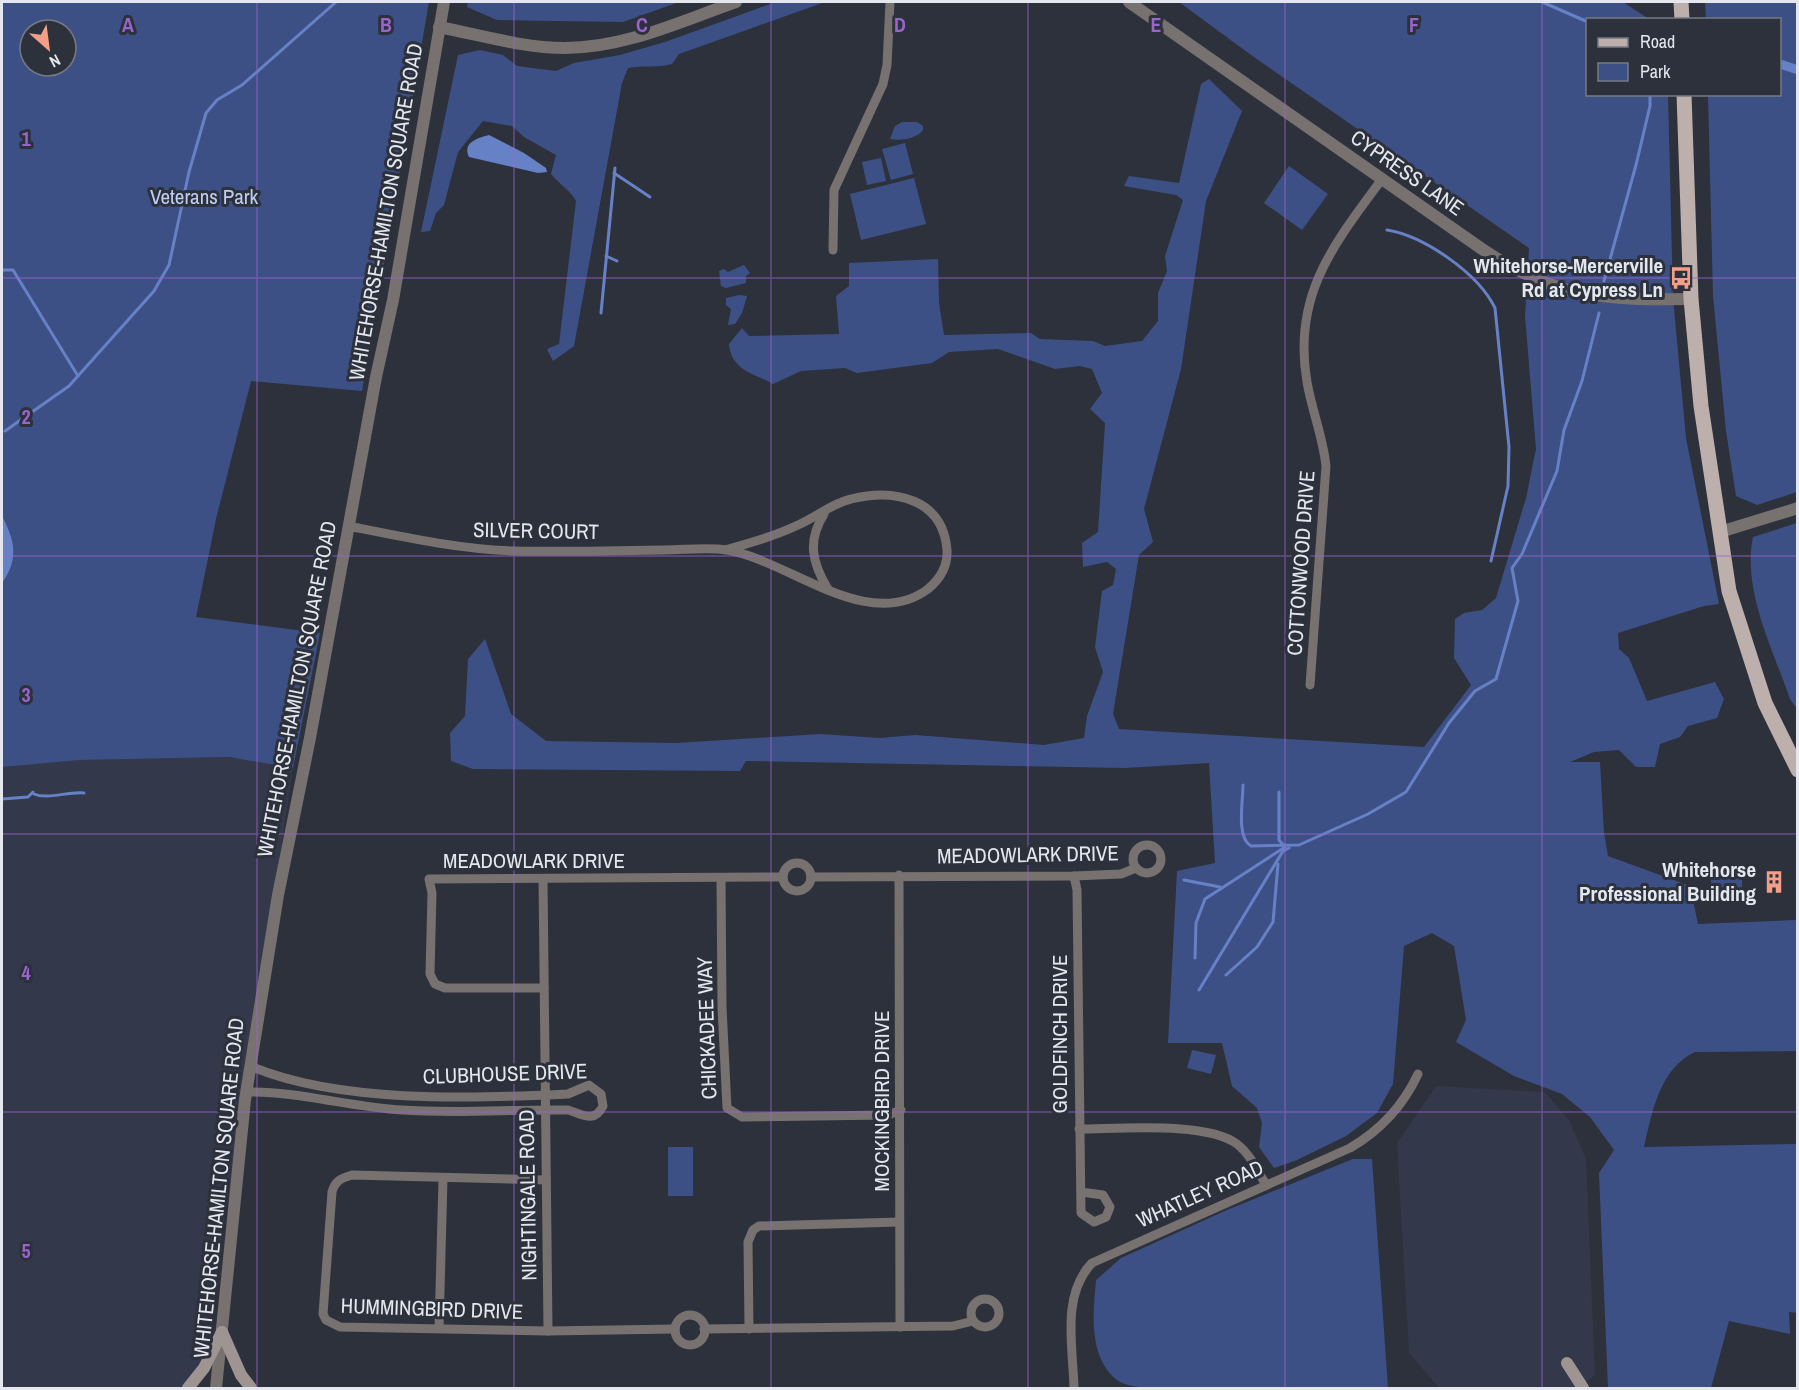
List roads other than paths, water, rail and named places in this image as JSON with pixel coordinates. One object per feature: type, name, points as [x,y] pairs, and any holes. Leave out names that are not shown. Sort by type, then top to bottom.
[{"type":"main road","points":[[1681,2],[1682,18]]},
{"type":"main road","points":[[1684,96],[1691,299],[1701,406],[1729,591],[1751,666],[1781,740],[1797,770]]},
{"type":"main road","points":[[188,1389],[200,1375],[222,1332]]},
{"type":"main road","points":[[222,1332],[241,1375],[251,1389]]},
{"type":"main road","points":[[1567,1362],[1582,1389]]},
{"type":"street","name":"WHITEHORSE-HAMILTON SQUARE ROAD","points":[[216,1389],[246,1092],[278,895],[393,300],[444,2]]},
{"type":"street","points":[[439,27],[546,47],[582,48],[626,40],[736,2]]},
{"type":"street","points":[[833,250],[834,190],[883,84],[887,65],[890,2]]},
{"type":"street","name":"CYPRESS LANE","points":[[1129,2],[1504,264],[1539,282],[1603,299],[1691,299]]},
{"type":"street","name":"COTTONWOOD DRIVE","points":[[1310,685],[1327,489],[1324,444],[1305,370],[1306,316],[1317,277],[1326,258],[1382,178]]},
{"type":"street","name":"SILVER COURT","points":[[348,526],[483,549],[725,550],[776,535],[852,499],[909,499],[925,506],[939,519],[947,551],[942,574],[916,596],[892,602],[863,602],[841,597],[777,566],[725,550]]},
{"type":"street","points":[[1720,532],[1797,508]]},
{"type":"street","points":[[825,512],[815,532],[813,555],[817,570],[828,589]]},
{"type":"street","name":"MEADOWLARK DRIVE","points":[[798,863],[806,866],[811,877],[806,889],[797,891],[786,886],[783,877],[786,869],[798,863]]},
{"type":"street","name":"MEADOWLARK DRIVE","points":[[811,877],[1074,876],[1121,874],[1136,868]]},
{"type":"street","name":"MOCKINGBIRD DRIVE","points":[[899,875],[900,1327]]},
{"type":"street","name":"GOLDFINCH DRIVE","points":[[1074,876],[1077,890],[1081,1192]]},
{"type":"street","name":"MEADOWLARK DRIVE","points":[[543,988],[445,988],[435,984],[430,974],[432,893],[429,879],[783,877]]},
{"type":"street","name":"CHICKADEE WAY","points":[[721,878],[722,1007],[727,1108],[742,1117],[888,1115],[901,1110]]},
{"type":"street","name":"NIGHTINGALE ROAD","points":[[543,879],[548,1331]]},
{"type":"street","name":"CLUBHOUSE DRIVE","points":[[246,1092],[272,1092],[347,1105],[403,1110],[568,1110],[587,1118],[600,1112],[603,1100],[596,1088],[589,1085],[568,1094],[419,1096],[350,1089],[275,1077],[250,1066]]},
{"type":"street","name":"WHATLEY ROAD","points":[[1074,1389],[1072,1303],[1074,1291],[1084,1270],[1105,1256],[1365,1139],[1386,1121],[1406,1098],[1418,1074]]},
{"type":"street","points":[[310,1099],[313,1083]]},
{"type":"street","points":[[347,1105],[350,1089]]},
{"type":"street","points":[[1079,1129],[1187,1130],[1217,1133],[1236,1143],[1246,1152],[1266,1185]]},
{"type":"street","name":"HUMMINGBIRD DRIVE","points":[[546,1180],[352,1175],[334,1184],[322,1314],[326,1320],[340,1327],[548,1331],[675,1329],[683,1317],[692,1316],[700,1320],[704,1329],[953,1326],[973,1321]]},
{"type":"street","points":[[439,1328],[443,1179]]},
{"type":"street","points":[[749,1329],[748,1242],[753,1230],[759,1226],[899,1222]]},
{"type":"street","points":[[675,1329],[678,1338],[690,1345],[699,1342],[704,1329]]},
{"type":"waterway","points":[[5,431],[69,386],[154,291],[169,265],[189,172],[206,113],[217,100],[242,85],[336,2]]},
{"type":"waterway","points":[[1542,2],[1586,21]]},
{"type":"waterway","points":[[1781,64],[1798,70]]},
{"type":"waterway","points":[[1604,281],[1636,165],[1650,106],[1650,96]]},
{"type":"waterway","points":[[601,313],[615,168]]},
{"type":"waterway","points":[[614,173],[650,197]]},
{"type":"waterway","points":[[1387,230],[1417,240],[1448,258],[1476,282],[1495,308],[1509,447],[1508,486],[1491,561]]},
{"type":"waterway","points":[[606,256],[617,261]]},
{"type":"waterway","points":[[2,270],[13,270],[78,376]]},
{"type":"waterway","points":[[1243,785],[1242,827],[1246,842],[1251,846],[1299,845],[1368,814],[1406,792],[1449,723],[1475,691],[1496,679],[1518,601],[1512,568],[1522,554],[1557,471],[1564,430],[1582,381],[1599,313]]},
{"type":"waterway","points":[[2,799],[28,797],[33,792]]},
{"type":"waterway","points":[[1195,958],[1196,923],[1205,899],[1285,847],[1279,840],[1279,792]]},
{"type":"waterway","points":[[34,794],[45,796],[84,793]]},
{"type":"waterway","points":[[1199,990],[1283,851],[1289,848]]},
{"type":"waterway","points":[[1226,975],[1257,947],[1273,922],[1278,864]]},
{"type":"waterway","points":[[1184,880],[1220,887]]},
{"type":"place","name":"Whitehorse-Mercerville Rd at Cypress Ln","points":[[1681,278]]},
{"type":"place","name":"Whitehorse Professional Building","points":[[1774,882]]},
{"type":"park label","name":"Veterans Park","points":[[204,197]]}]
